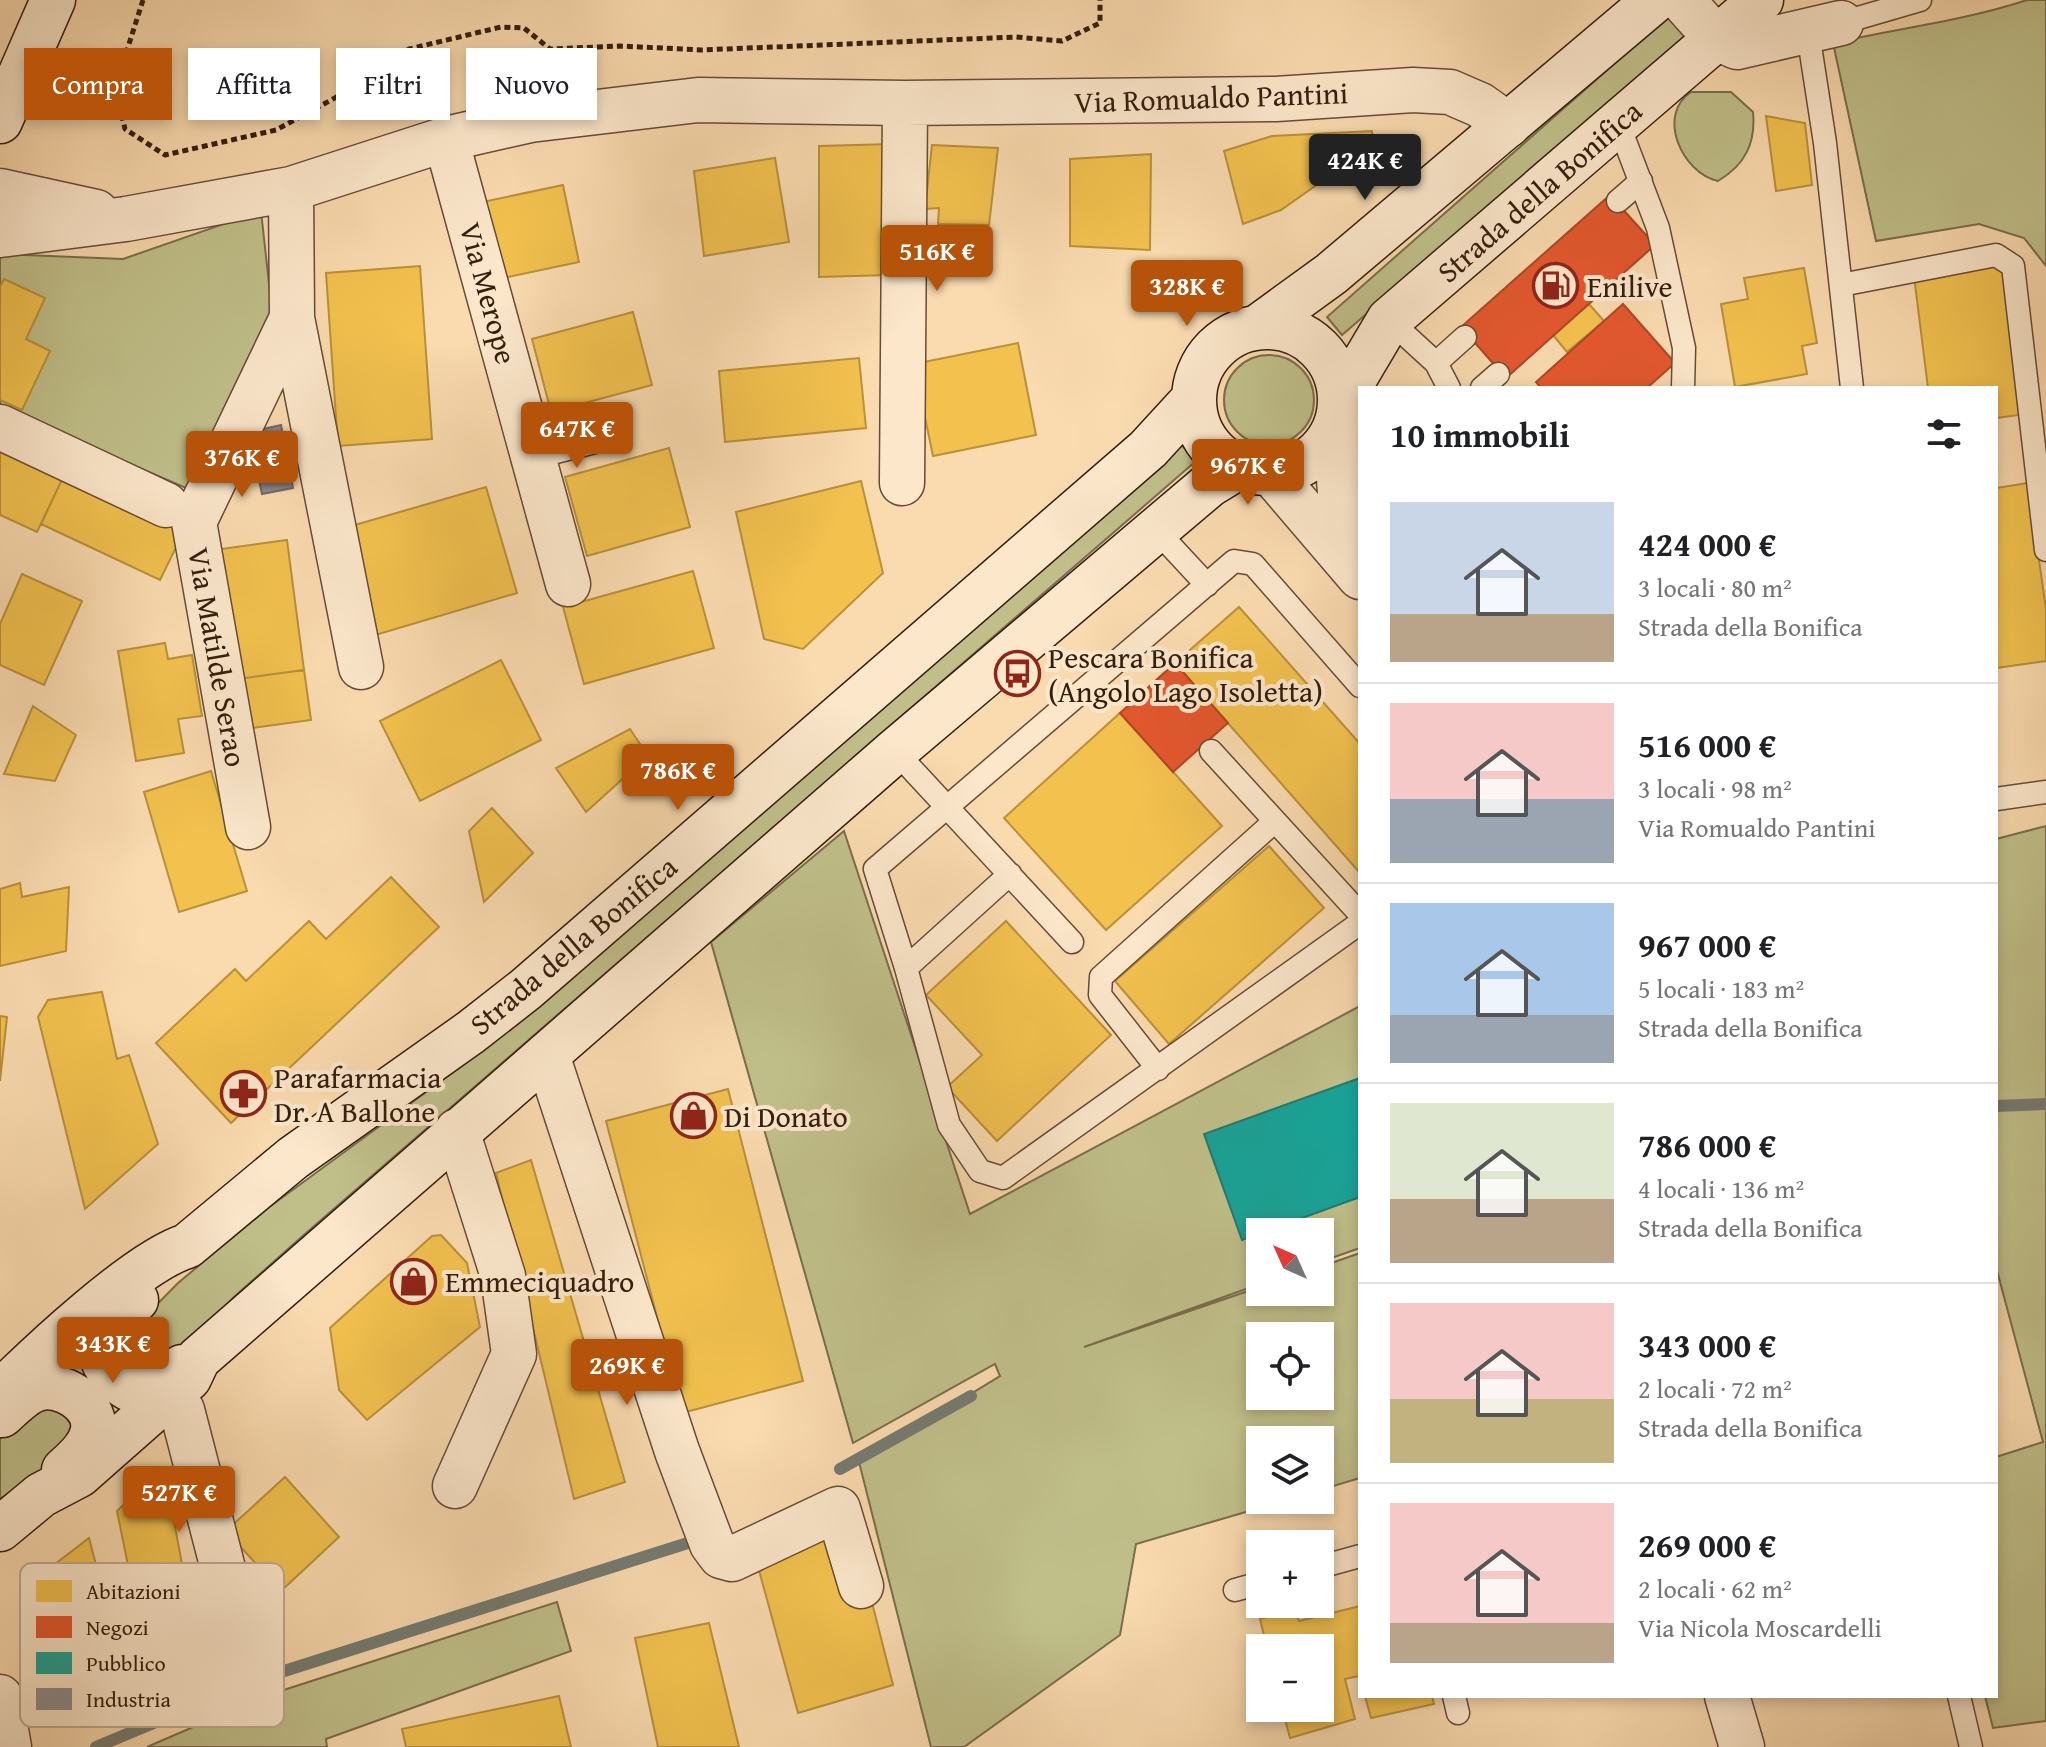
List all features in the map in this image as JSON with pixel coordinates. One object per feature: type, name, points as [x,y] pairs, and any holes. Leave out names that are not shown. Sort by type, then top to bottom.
[{"type":"street","points":[[0,121],[53,0]]},
{"type":"street","points":[[1258,327],[1331,274],[1655,0]]},
{"type":"street","points":[[1682,0],[1716,38],[1737,47],[1824,28]]},
{"type":"street","name":"Strada della Bonifica","points":[[1339,412],[1389,320],[1761,0]]},
{"type":"street","name":"Via Romualdo Pantini","points":[[0,235],[126,219],[291,189],[446,139],[530,120],[698,100],[905,103],[1276,99],[1413,90],[1450,92],[1480,105],[1508,125]]},
{"type":"street","points":[[902,483],[905,103]]},
{"type":"street","name":"Via Merope","points":[[446,139],[568,584]]},
{"type":"street","name":"Via Matilde Serao","points":[[291,189],[292,318],[361,667]]},
{"type":"street","name":"Via Romualdo Pantini","points":[[0,191],[126,219]]},
{"type":"street","name":"Via Matilde Serao","points":[[248,827],[194,522],[292,318]]},
{"type":"street","points":[[1358,540],[1347,526],[1338,501],[1339,412],[1333,366],[1317,346],[1294,331],[1258,327],[1241,331],[1212,351],[1196,383],[1193,400],[1198,425],[1210,447],[1255,471],[1358,575]]},
{"type":"street","name":"Strada della Bonifica","points":[[0,1393],[131,1279],[168,1252],[187,1246],[293,1158],[471,1032],[526,989],[1148,449],[1193,400]]},
{"type":"street","points":[[1255,471],[1293,469],[1313,459],[1328,442],[1339,412]]},
{"type":"street","points":[[0,427],[166,505]]},
{"type":"street","points":[[531,447],[606,428]]},
{"type":"street","name":"Strada della Bonifica","points":[[0,1529],[41,1495],[79,1475],[189,1378],[198,1359],[457,1131],[895,751],[1209,485],[1255,471]]},
{"type":"street","points":[[547,1055],[677,1451],[712,1544],[721,1556],[732,1559],[838,1509],[861,1586]]},
{"type":"street","points":[[455,1486],[514,1354],[503,1276],[457,1131]]},
{"type":"street","points":[[187,1246],[179,1263],[108,1326],[100,1353],[115,1377],[124,1386],[139,1392],[198,1359]]},
{"type":"street","points":[[0,1417],[26,1394],[50,1387],[64,1390],[82,1402],[93,1418],[91,1439],[82,1453],[41,1495]]},
{"type":"street","points":[[170,1394],[182,1410],[222,1563]]},
{"type":"street","points":[[0,1697],[9,1747]]},
{"type":"street","points":[[1728,1698],[1742,1747]]},
{"type":"lane","points":[[1852,386],[1841,285],[1824,28],[1920,0]]},
{"type":"lane","points":[[1618,123],[1641,181],[1684,348],[1683,386]]},
{"type":"lane","points":[[1618,201],[1641,181]]},
{"type":"lane","points":[[1841,285],[1996,255],[2013,266],[2046,550]]},
{"type":"lane","points":[[1389,320],[1436,363],[1448,386]]},
{"type":"lane","points":[[1436,363],[1465,337]]},
{"type":"lane","points":[[1156,530],[1207,585]]},
{"type":"lane","points":[[1358,684],[1253,564],[1234,561],[875,869],[949,1125],[980,1171],[1003,1178],[1358,924]]},
{"type":"lane","points":[[895,751],[1072,942]]},
{"type":"lane","points":[[1211,751],[1358,912]]},
{"type":"lane","points":[[1998,799],[2046,792]]},
{"type":"lane","points":[[1158,1069],[1100,995],[1101,977],[1275,821]]},
{"type":"lane","points":[[906,968],[1010,874]]},
{"type":"lane","points":[[1334,1563],[1358,1557]]},
{"type":"lane","points":[[1235,1590],[1246,1587]]},
{"type":"lane","points":[[1959,1698],[1971,1747]]},
{"type":"path","points":[[143,0],[115,88],[125,129],[165,155],[276,130],[355,87],[409,49],[501,27],[524,28],[550,49],[620,46],[701,50],[1016,37],[1062,41],[1100,23],[1100,0]]},
{"type":"shaded area","points":[[2027,0],[2046,0],[2046,266],[2024,238],[1979,224],[1876,241],[1833,43],[1955,19]]},
{"type":"shaded area","points":[[1673,12],[1692,32],[1342,335],[1327,317]]},
{"type":"shaded area","points":[[1691,92],[1731,92],[1753,112],[1753,134],[1747,152],[1735,168],[1718,181],[1694,167],[1678,142],[1675,114]]},
{"type":"shaded area","points":[[261,211],[272,311],[193,491],[0,408],[0,254],[123,259]]},
{"type":"shaded area","points":[[1260,355],[1278,355],[1294,362],[1307,375],[1314,391],[1314,409],[1307,425],[1294,438],[1278,445],[1260,445],[1244,438],[1231,425],[1224,409],[1224,391],[1231,375],[1244,362]]},
{"type":"shaded area","points":[[1178,441],[1196,461],[306,1233],[234,1297],[167,1366],[142,1369],[134,1362],[128,1355],[126,1336],[178,1283],[268,1208],[459,1068]]},
{"type":"shaded area","points":[[2046,826],[2046,1721],[1993,1728],[1986,1698],[1998,1698],[1998,1456],[2043,1442],[1998,1274],[1998,838]]},
{"type":"shaded area","points":[[844,831],[970,1214],[1358,1007],[1358,1249],[1334,1257],[1334,1218],[1246,1218],[1246,1289],[1084,1347],[1246,1292],[1246,1306],[1334,1306],[1334,1262],[1358,1254],[1358,1479],[1334,1486],[1334,1426],[1246,1426],[1246,1512],[1136,1544],[1120,1635],[964,1747],[931,1747],[859,1462],[1000,1376],[995,1364],[853,1443],[711,942]]},
{"type":"shaded area","points":[[55,1403],[79,1425],[37,1477],[0,1499],[0,1439],[12,1426]]},
{"type":"shaded area","points":[[557,1602],[571,1651],[326,1739],[327,1747],[147,1747],[193,1727],[284,1727],[284,1690]]},
{"type":"building: Abitazioni","points":[[1766,116],[1805,123],[1812,185],[1776,191]]},
{"type":"building: Abitazioni","points":[[1372,131],[1373,145],[1281,210],[1243,224],[1224,151],[1272,136]]},
{"type":"building: Abitazioni","points":[[892,144],[889,275],[819,277],[819,146]]},
{"type":"building: Abitazioni","points":[[932,145],[998,148],[989,225],[938,224],[939,208],[925,209]]},
{"type":"building: Abitazioni","points":[[1151,154],[1150,250],[1070,246],[1070,159]]},
{"type":"building: Abitazioni","points":[[775,158],[789,242],[704,256],[694,171]]},
{"type":"building: Abitazioni","points":[[563,185],[579,262],[494,280],[478,203]]},
{"type":"building: Abitazioni","points":[[2002,261],[2019,415],[1998,418],[1998,386],[1928,386],[1914,276]]},
{"type":"building: Abitazioni","points":[[420,266],[432,439],[338,446],[326,273]]},
{"type":"building: Abitazioni","points":[[1804,268],[1817,343],[1802,346],[1807,374],[1735,386],[1721,304],[1748,299],[1744,278]]},
{"type":"building: Abitazioni","points":[[4,279],[45,298],[26,339],[50,351],[22,410],[0,400],[0,287]]},
{"type":"building: Abitazioni","points":[[1589,304],[1604,321],[1567,352],[1553,335]]},
{"type":"building: Abitazioni","points":[[633,312],[652,385],[551,412],[532,339]]},
{"type":"building: Abitazioni","points":[[1018,343],[1036,435],[933,456],[914,364]]},
{"type":"building: Abitazioni","points":[[859,358],[866,428],[725,442],[719,371]]},
{"type":"building: Abitazioni","points":[[0,439],[67,469],[37,532],[0,515]]},
{"type":"building: Abitazioni","points":[[669,448],[690,527],[587,556],[565,477]]},
{"type":"building: Abitazioni","points":[[67,469],[186,527],[160,580],[41,524]]},
{"type":"building: Abitazioni","points":[[861,481],[883,573],[803,649],[764,639],[736,512]]},
{"type":"building: Abitazioni","points":[[2028,483],[2046,609],[2046,661],[1998,668],[1998,488]]},
{"type":"building: Abitazioni","points":[[486,487],[517,593],[372,636],[341,529]]},
{"type":"building: Abitazioni","points":[[287,540],[304,670],[238,679],[221,549]]},
{"type":"building: Abitazioni","points":[[693,571],[714,648],[584,684],[563,607]]},
{"type":"building: Abitazioni","points":[[22,574],[82,601],[44,685],[0,665],[0,624]]},
{"type":"building: Abitazioni","points":[[1239,607],[1358,742],[1358,871],[1175,663]]},
{"type":"building: Abitazioni","points":[[165,643],[168,659],[192,655],[202,716],[178,719],[184,753],[136,761],[118,651]]},
{"type":"building: Abitazioni","points":[[501,660],[541,740],[420,801],[380,721]]},
{"type":"building: Abitazioni","points":[[304,670],[311,720],[245,729],[238,679]]},
{"type":"building: Abitazioni","points":[[33,706],[76,735],[55,781],[4,774]]},
{"type":"building: Abitazioni","points":[[1120,713],[1222,826],[1106,930],[1004,818]]},
{"type":"building: Abitazioni","points":[[630,729],[648,756],[586,812],[556,768]]},
{"type":"building: Abitazioni","points":[[211,771],[247,891],[179,912],[144,792]]},
{"type":"building: Abitazioni","points":[[492,808],[533,853],[484,902],[469,831]]},
{"type":"building: Abitazioni","points":[[1269,846],[1324,908],[1169,1044],[1115,981]]},
{"type":"building: Abitazioni","points":[[391,877],[439,927],[231,1123],[156,1043],[235,969],[246,981],[309,921],[326,939]]},
{"type":"building: Abitazioni","points":[[20,883],[22,897],[69,887],[66,951],[0,966],[0,889]]},
{"type":"building: Abitazioni","points":[[1006,921],[1111,1035],[997,1141],[947,1087],[982,1055],[926,995]]},
{"type":"building: Abitazioni","points":[[102,992],[117,1059],[129,1055],[158,1144],[85,1209],[38,1017],[48,1000]]},
{"type":"building: Abitazioni","points":[[0,1016],[7,1017],[0,1081]]},
{"type":"building: Abitazioni","points":[[728,1089],[803,1381],[682,1413],[606,1121]]},
{"type":"building: Abitazioni","points":[[531,1160],[625,1482],[574,1499],[496,1173]]},
{"type":"building: Abitazioni","points":[[441,1235],[467,1263],[480,1327],[367,1420],[339,1390],[330,1328],[432,1236]]},
{"type":"building: Abitazioni","points":[[157,1473],[168,1489],[182,1563],[128,1563],[117,1511]]},
{"type":"building: Abitazioni","points":[[285,1477],[339,1537],[284,1588],[284,1563],[255,1563],[226,1531]]},
{"type":"building: Abitazioni","points":[[852,1524],[893,1685],[798,1713],[754,1552]]},
{"type":"building: Abitazioni","points":[[89,1538],[96,1563],[56,1563]]},
{"type":"building: Abitazioni","points":[[1358,1606],[1358,1676],[1345,1679],[1355,1719],[1290,1738],[1286,1722],[1334,1722],[1334,1634],[1264,1634],[1260,1619],[1298,1618],[1299,1621],[1334,1618],[1334,1612]]},
{"type":"building: Abitazioni","points":[[709,1623],[739,1747],[658,1747],[635,1638]]},
{"type":"building: Abitazioni","points":[[559,1696],[571,1747],[406,1747],[402,1729]]},
{"type":"building: Abitazioni","points":[[1366,1698],[1432,1698],[1434,1704],[1371,1718]]},
{"type":"building: Negozi","points":[[1610,195],[1655,245],[1506,378],[1461,327]]},
{"type":"building: Negozi","points":[[1623,304],[1675,363],[1649,386],[1539,386],[1536,382]]},
{"type":"building: Negozi","points":[[1175,663],[1228,723],[1173,772],[1120,713]]},
{"type":"building: Pubblico","points":[[1358,1079],[1358,1198],[1302,1218],[1246,1218],[1246,1239],[1242,1240],[1204,1134]]},
{"type":"building: Industria","points":[[281,425],[293,488],[262,494],[249,432]]},
{"type":"waterway","points":[[1998,1106],[2046,1104]]},
{"type":"waterway","points":[[840,1469],[971,1396]]},
{"type":"waterway","points":[[284,1671],[691,1542]]},
{"type":"waterway","points":[[96,1747],[144,1727]]},
{"type":"place","name":"Enilive","points":[[1556,286]]},
{"type":"place","name":"Pescara Bonifica (Angolo Lago Isoletta)","points":[[1017,674]]},
{"type":"place","name":"Parafarmacia Dr. A Ballone","points":[[243,1094]]},
{"type":"place","name":"Di Donato","points":[[693,1116]]},
{"type":"place","name":"Emmeciquadro","points":[[414,1281]]}]
